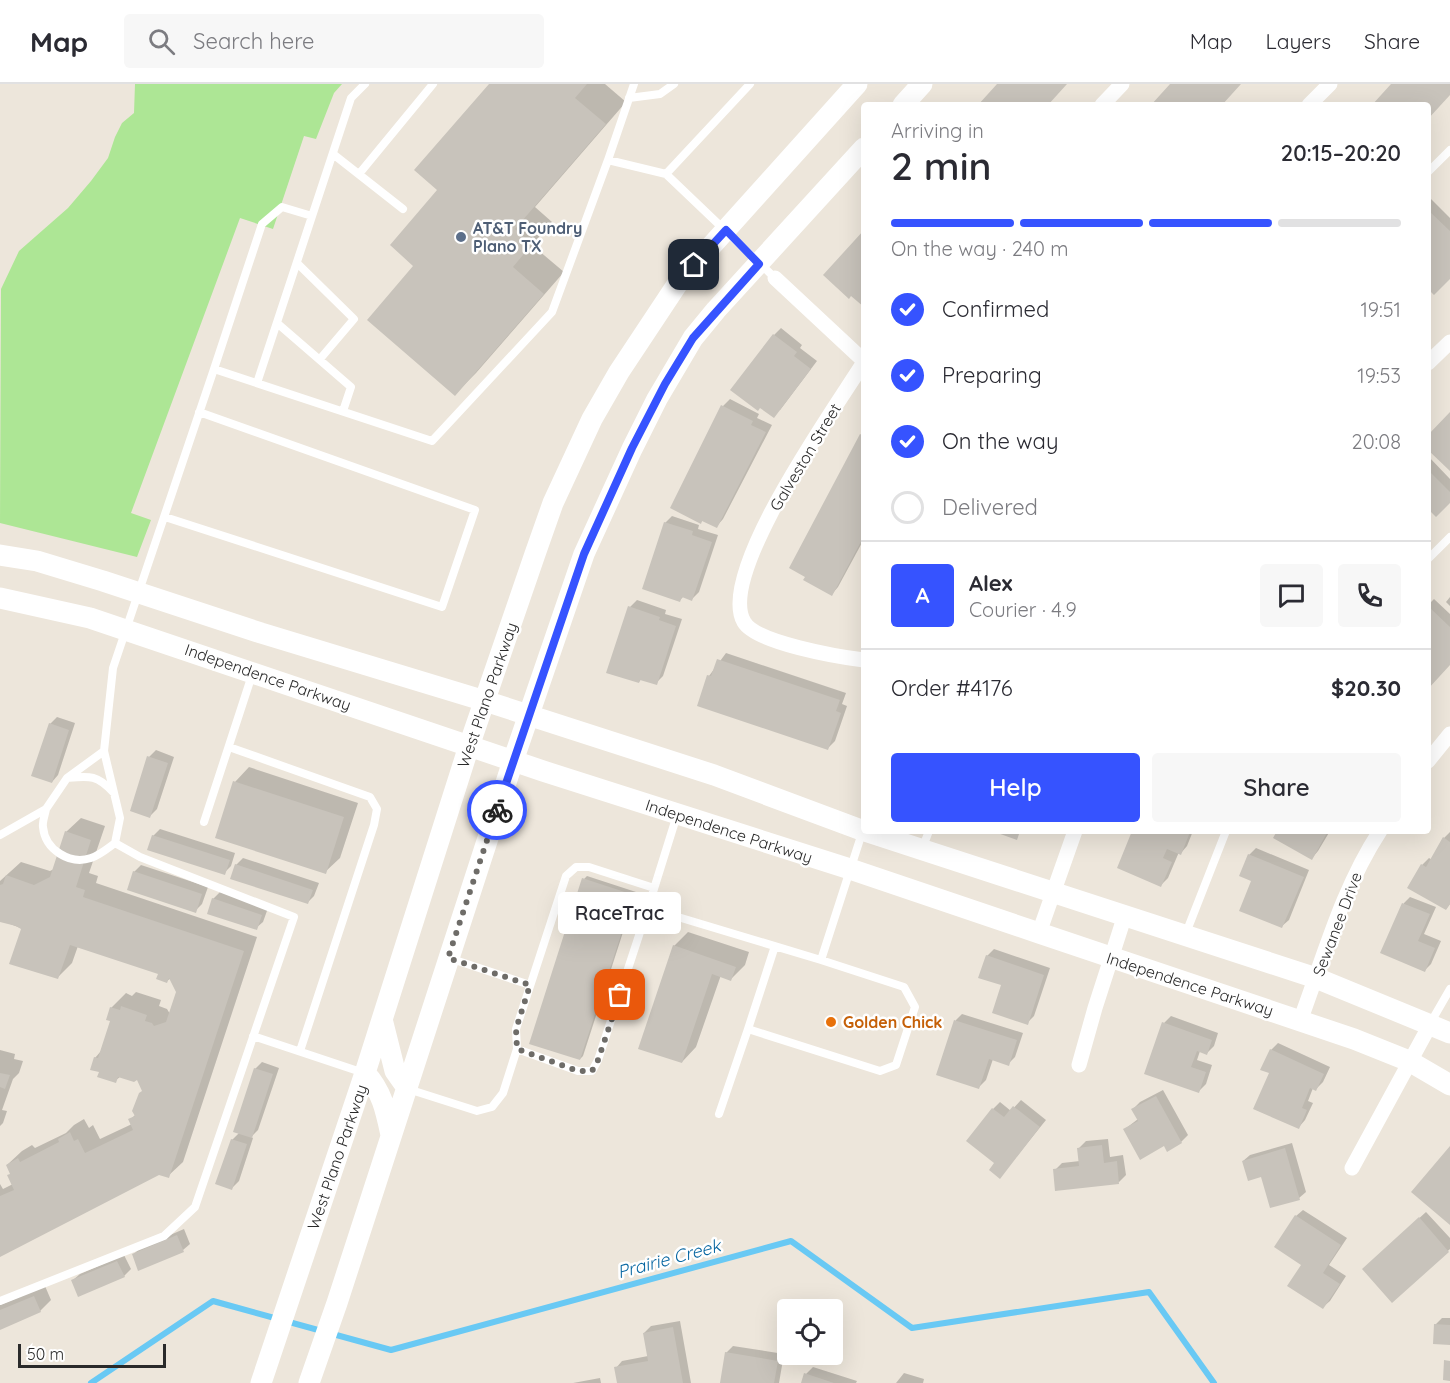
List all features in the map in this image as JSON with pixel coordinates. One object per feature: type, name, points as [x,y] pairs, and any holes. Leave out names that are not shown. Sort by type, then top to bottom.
[{"type":"main road","name":"West Plano Parkway","points":[[261,1383],[365,1073],[469,746],[553,503],[592,418],[619,372],[678,283],[856,84]]},
{"type":"main road","points":[[906,102],[922,84]]},
{"type":"main road","points":[[309,1383],[513,761],[584,554],[632,448],[657,399],[693,338],[861,151]]},
{"type":"main road","points":[[0,555],[37,561],[485,701],[714,775],[861,829]]},
{"type":"main road","name":"Independence Parkway","points":[[0,598],[90,618],[253,671],[513,761],[850,869],[1300,1021],[1409,1061],[1450,1085]]},
{"type":"main road","points":[[886,834],[925,841],[1052,893],[1316,978],[1431,1023],[1450,1033]]},
{"type":"main road","points":[[382,1019],[395,1071],[407,1088]]},
{"type":"main road","points":[[365,1073],[375,1083],[382,1098],[392,1135]]},
{"type":"street","points":[[1105,102],[1122,84]]},
{"type":"street","points":[[1312,102],[1330,84]]},
{"type":"street","points":[[775,278],[861,359]]},
{"type":"street","points":[[1431,360],[1450,342]]},
{"type":"street","name":"Galveston Street","points":[[861,367],[776,501],[743,576],[739,608],[745,624],[758,633],[789,646],[861,659]]},
{"type":"street","points":[[1431,757],[1450,734]]},
{"type":"street","points":[[1039,933],[1074,834]]},
{"type":"street","name":"Sewanee Drive","points":[[1300,1021],[1345,896],[1378,834]]},
{"type":"street","points":[[1079,1065],[1125,915]]},
{"type":"street","points":[[1352,1168],[1431,1023]]},
{"type":"lane","points":[[257,383],[351,98],[365,84]]},
{"type":"lane","points":[[359,174],[434,84]]},
{"type":"lane","points":[[214,369],[432,441],[552,312],[634,84]]},
{"type":"lane","points":[[629,98],[660,94],[674,84]]},
{"type":"lane","points":[[666,174],[750,84]]},
{"type":"lane","points":[[1431,169],[1450,150]]},
{"type":"lane","points":[[333,154],[403,209]]},
{"type":"lane","points":[[608,160],[666,174],[775,278]]},
{"type":"lane","points":[[116,843],[120,818],[104,751],[113,668],[262,224],[282,207],[312,216]]},
{"type":"lane","points":[[297,263],[354,320],[320,359]]},
{"type":"lane","points":[[277,323],[351,387],[343,411]]},
{"type":"lane","points":[[165,517],[442,607],[475,510],[199,412]]},
{"type":"lane","points":[[1431,556],[1450,537]]},
{"type":"lane","points":[[204,822],[253,671]]},
{"type":"lane","points":[[229,747],[370,797],[377,809],[374,825],[300,1052]]},
{"type":"lane","points":[[104,751],[68,778],[46,809],[42,826],[47,843],[53,850],[69,858],[90,858],[116,843]]},
{"type":"lane","points":[[68,778],[91,776],[104,783],[114,793]]},
{"type":"lane","points":[[0,835],[46,809]]},
{"type":"lane","points":[[517,1049],[578,1071],[592,1071],[598,1060],[677,815]]},
{"type":"lane","points":[[821,960],[863,834]]},
{"type":"lane","points":[[1185,935],[1225,834]]},
{"type":"lane","points":[[0,1301],[164,1236],[195,1207],[294,917],[140,857],[116,843]]},
{"type":"lane","points":[[407,1088],[477,1111],[492,1107],[503,1093],[517,1049],[516,1029],[566,876],[576,867],[589,867],[654,888]]},
{"type":"lane","points":[[648,908],[776,945],[904,987],[915,1007],[896,1065],[880,1071],[748,1029]]},
{"type":"lane","points":[[719,1114],[776,945]]},
{"type":"lane","points":[[448,958],[530,985]]},
{"type":"lane","points":[[1431,1023],[1450,989]]},
{"type":"lane","points":[[253,1036],[365,1073]]},
{"type":"green space","points":[[135,84],[342,84],[334,93],[316,139],[304,136],[273,229],[240,218],[131,513],[151,520],[137,557],[0,523],[1,289],[19,251],[68,208],[108,158],[122,123],[134,113]]},
{"type":"building","name":"AT&T Foundry Plano TX","points":[[489,84],[587,84],[575,98],[606,124],[515,229],[532,244],[513,267],[544,294],[455,396],[367,320],[413,266],[390,245],[437,190],[414,170]]},
{"type":"building","points":[[997,84],[1067,84],[1051,102],[981,102]]},
{"type":"building","points":[[1170,84],[1241,84],[1225,102],[1154,102]]},
{"type":"building","points":[[1391,84],[1450,84],[1450,95],[1431,116],[1431,102],[1375,102]]},
{"type":"building","points":[[1431,213],[1450,231],[1450,279],[1434,295],[1431,292]]},
{"type":"building","points":[[861,233],[861,304],[851,296],[849,299],[823,275]]},
{"type":"building","points":[[773,334],[797,352],[794,356],[811,369],[774,418],[760,408],[758,411],[730,390]]},
{"type":"building","points":[[721,405],[753,421],[751,425],[766,432],[717,528],[702,521],[701,524],[670,508]]},
{"type":"building","points":[[1450,412],[1450,471],[1431,453],[1431,432]]},
{"type":"building","points":[[861,434],[861,542],[832,596],[803,580],[805,577],[789,568]]},
{"type":"building","points":[[1431,473],[1450,492],[1450,503],[1436,517],[1431,512]]},
{"type":"building","points":[[664,522],[693,531],[692,535],[712,542],[692,601],[682,597],[680,602],[642,589]]},
{"type":"building","points":[[628,606],[660,617],[659,620],[676,626],[657,685],[640,680],[639,683],[606,673]]},
{"type":"building","points":[[1431,609],[1450,627],[1450,665],[1431,686]]},
{"type":"building","points":[[717,659],[840,700],[836,711],[841,713],[828,750],[697,706],[707,675],[711,676]]},
{"type":"building","points":[[49,723],[69,730],[52,783],[31,776]]},
{"type":"building","points":[[147,756],[168,763],[150,818],[130,811]]},
{"type":"building","points":[[233,781],[344,817],[326,874],[215,838]]},
{"type":"building","points":[[65,831],[91,840],[76,887],[85,890],[83,897],[244,951],[169,1178],[159,1175],[0,1257],[0,1196],[14,1190],[7,1175],[10,1174],[6,1165],[18,1158],[20,1162],[59,1142],[58,1139],[70,1132],[74,1141],[78,1139],[85,1153],[133,1130],[128,1119],[135,1116],[132,1111],[142,1091],[137,1080],[134,1082],[118,1077],[116,1083],[97,1077],[99,1072],[90,1070],[94,1057],[98,1058],[110,1021],[106,1020],[110,1007],[120,1010],[121,1006],[147,1015],[145,1021],[154,1026],[166,1022],[176,992],[169,978],[167,983],[156,979],[158,974],[70,945],[58,979],[9,964],[21,929],[0,922],[0,885],[3,884],[6,875],[34,885],[50,877]]},
{"type":"building","points":[[1000,834],[1019,834],[1017,840]]},
{"type":"building","points":[[1131,834],[1189,834],[1181,855],[1167,849],[1163,858],[1172,862],[1161,887],[1117,868]]},
{"type":"building","points":[[1275,834],[1326,834],[1312,860],[1273,838]]},
{"type":"building","points":[[152,835],[230,860],[225,875],[147,850]]},
{"type":"building","points":[[1443,837],[1450,842],[1450,904],[1446,910],[1407,888],[1421,864],[1426,867]]},
{"type":"building","points":[[1248,854],[1304,877],[1282,928],[1239,911],[1251,881],[1239,876]]},
{"type":"building","points":[[235,864],[313,890],[308,904],[230,879]]},
{"type":"building","points":[[133,871],[202,894],[196,913],[127,890]]},
{"type":"building","points":[[582,878],[634,895],[580,1060],[529,1044]]},
{"type":"building","points":[[212,898],[262,915],[257,930],[207,914]]},
{"type":"building","points":[[1402,903],[1430,914],[1418,941],[1435,948],[1425,972],[1380,953]]},
{"type":"building","points":[[673,945],[736,967],[731,981],[712,974],[682,1063],[638,1049]]},
{"type":"building","points":[[986,955],[1044,975],[1028,1025],[992,1013],[1001,985],[978,978]]},
{"type":"building","points":[[954,1020],[1017,1040],[1009,1066],[989,1059],[979,1089],[936,1075]]},
{"type":"building","points":[[1162,1022],[1212,1040],[1207,1055],[1197,1051],[1191,1067],[1206,1072],[1199,1093],[1144,1074]]},
{"type":"building","points":[[1270,1049],[1324,1074],[1316,1091],[1310,1088],[1302,1108],[1307,1110],[1299,1129],[1253,1109],[1269,1073],[1260,1070]]},
{"type":"building","points":[[254,1068],[273,1074],[252,1138],[233,1132]]},
{"type":"building","points":[[0,1073],[10,1075],[5,1089],[0,1087]]},
{"type":"building","points":[[1156,1096],[1182,1143],[1167,1152],[1164,1146],[1140,1160],[1123,1129],[1138,1121],[1131,1109]]},
{"type":"building","points":[[1013,1106],[1040,1127],[1000,1179],[989,1170],[994,1163],[966,1141],[992,1108],[1004,1117]]},
{"type":"building","points":[[231,1139],[247,1144],[232,1190],[215,1184]]},
{"type":"building","points":[[1102,1145],[1104,1163],[1117,1161],[1119,1184],[1055,1191],[1053,1169],[1079,1166],[1077,1148]]},
{"type":"building","points":[[1450,1146],[1450,1225],[1411,1192]]},
{"type":"building","points":[[1285,1148],[1300,1200],[1270,1208],[1261,1177],[1248,1181],[1242,1161]]},
{"type":"building","points":[[1295,1215],[1341,1245],[1323,1273],[1340,1284],[1323,1309],[1287,1286],[1301,1265],[1274,1247]]},
{"type":"building","points":[[1419,1217],[1449,1252],[1392,1303],[1362,1269]]},
{"type":"building","points":[[177,1235],[184,1252],[138,1271],[132,1254]]},
{"type":"building","points":[[117,1261],[125,1277],[78,1297],[71,1280]]},
{"type":"building","points":[[34,1296],[41,1312],[0,1330],[0,1310]]},
{"type":"building","points":[[1434,1324],[1450,1325],[1450,1345],[1433,1344]]},
{"type":"building","points":[[673,1327],[683,1383],[617,1383],[614,1367],[648,1361],[643,1333]]},
{"type":"building","points":[[725,1352],[777,1361],[774,1383],[720,1383]]},
{"type":"building","points":[[1444,1360],[1450,1361],[1450,1381],[1443,1380]]},
{"type":"building","points":[[804,1373],[834,1383],[801,1383]]},
{"type":"waterway","name":"Prairie Creek","points":[[91,1383],[213,1301],[391,1350],[791,1241],[912,1328],[1149,1292],[1214,1383]]},
{"type":"way so far","points":[[497,810],[448,958],[530,985],[516,1029],[517,1049],[578,1071],[592,1071],[598,1060],[620,995]]},
{"type":"place","name":"AT&T Foundry Plano TX","points":[[461,237]]},
{"type":"place","name":"RaceTrac","points":[[620,995]]},
{"type":"place","name":"Golden Chick","points":[[831,1022]]},
{"type":"route","points":[[497,810],[584,554],[632,448],[673,369],[693,338],[759,264],[726,230],[694,265]]}]
